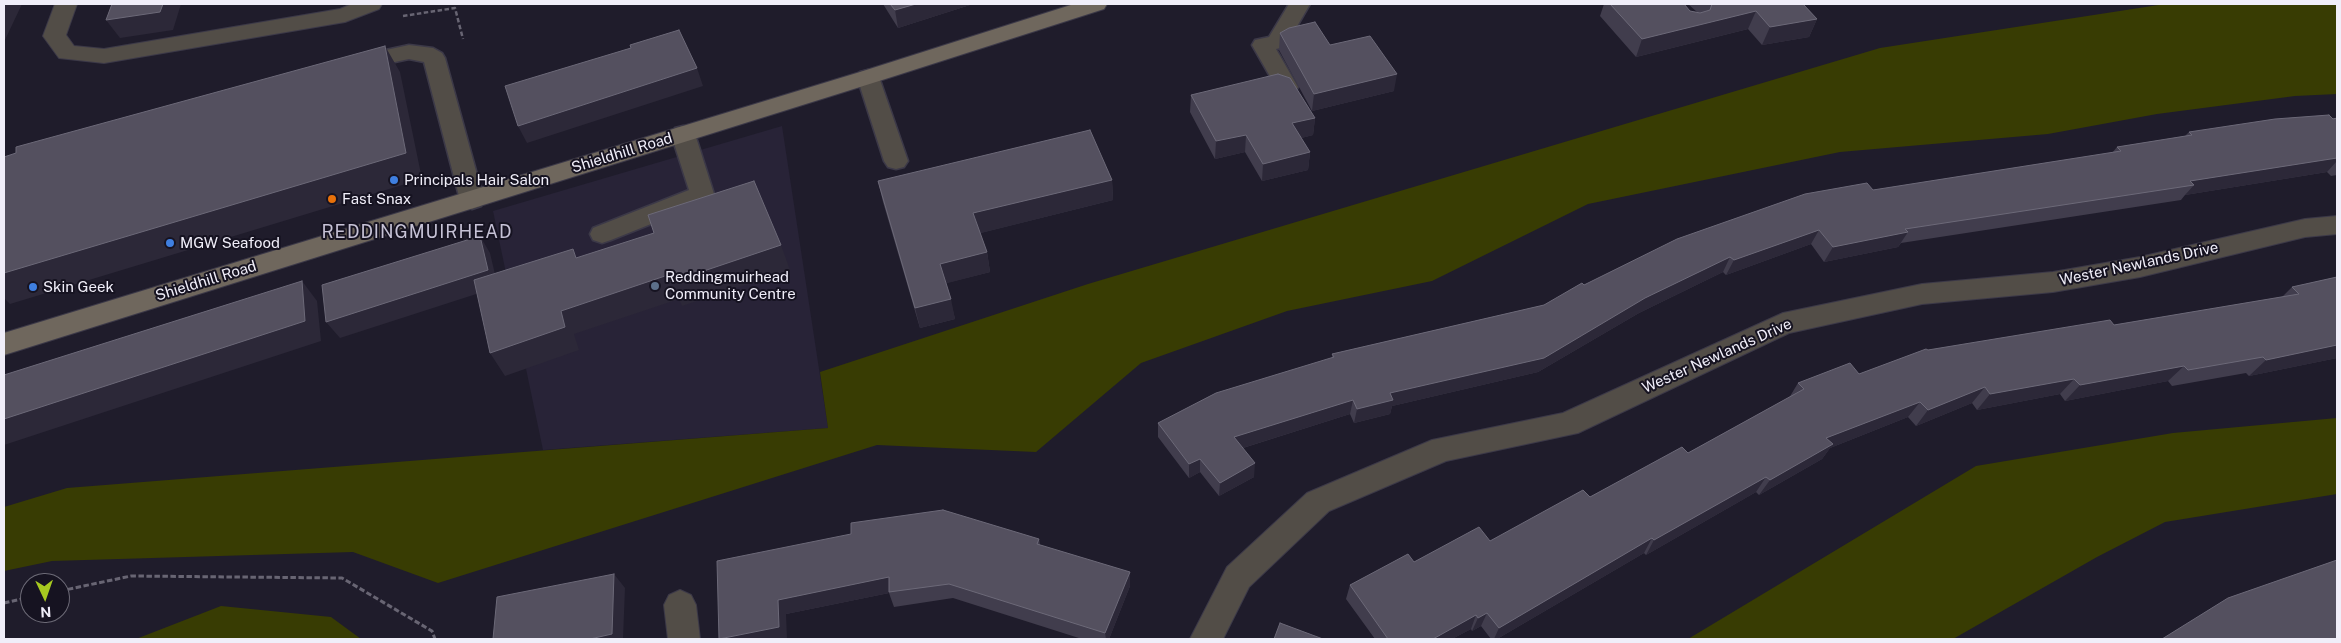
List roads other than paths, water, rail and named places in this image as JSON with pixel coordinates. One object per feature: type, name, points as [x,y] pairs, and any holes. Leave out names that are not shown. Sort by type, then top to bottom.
[{"type":"main road","name":"Shieldhill Road","points":[[4,344],[868,77],[1096,4]]},
{"type":"street","points":[[66,4],[54,36],[67,53],[104,56],[345,15],[371,4]]},
{"type":"street","name":"Wester Newlands Drive","points":[[1206,639],[1238,576],[1318,502],[1442,449],[1568,424],[1783,324],[1922,294],[2054,282],[2140,268],[2305,228],[2337,226]]},
{"type":"street","points":[[680,604],[684,639]]},
{"type":"lane","points":[[1287,87],[1263,45],[1277,42],[1299,4]]},
{"type":"lane","points":[[340,67],[402,53],[425,53],[432,56],[435,60],[472,200]]},
{"type":"lane","points":[[868,77],[896,161]]},
{"type":"lane","points":[[602,234],[702,194],[683,134]]},
{"type":"place","name":"Principals Hair Salon","points":[[394,180]]},
{"type":"place","name":"Fast Snax","points":[[332,199]]},
{"type":"place","name":"MGW Seafood","points":[[170,243]]},
{"type":"place","name":"Reddingmuirhead Community Centre","points":[[655,286]]},
{"type":"place","name":"Skin Geek","points":[[33,287]]},
{"type":"district","name":"REDDINGMUIRHEAD","points":[[417,232]]}]
